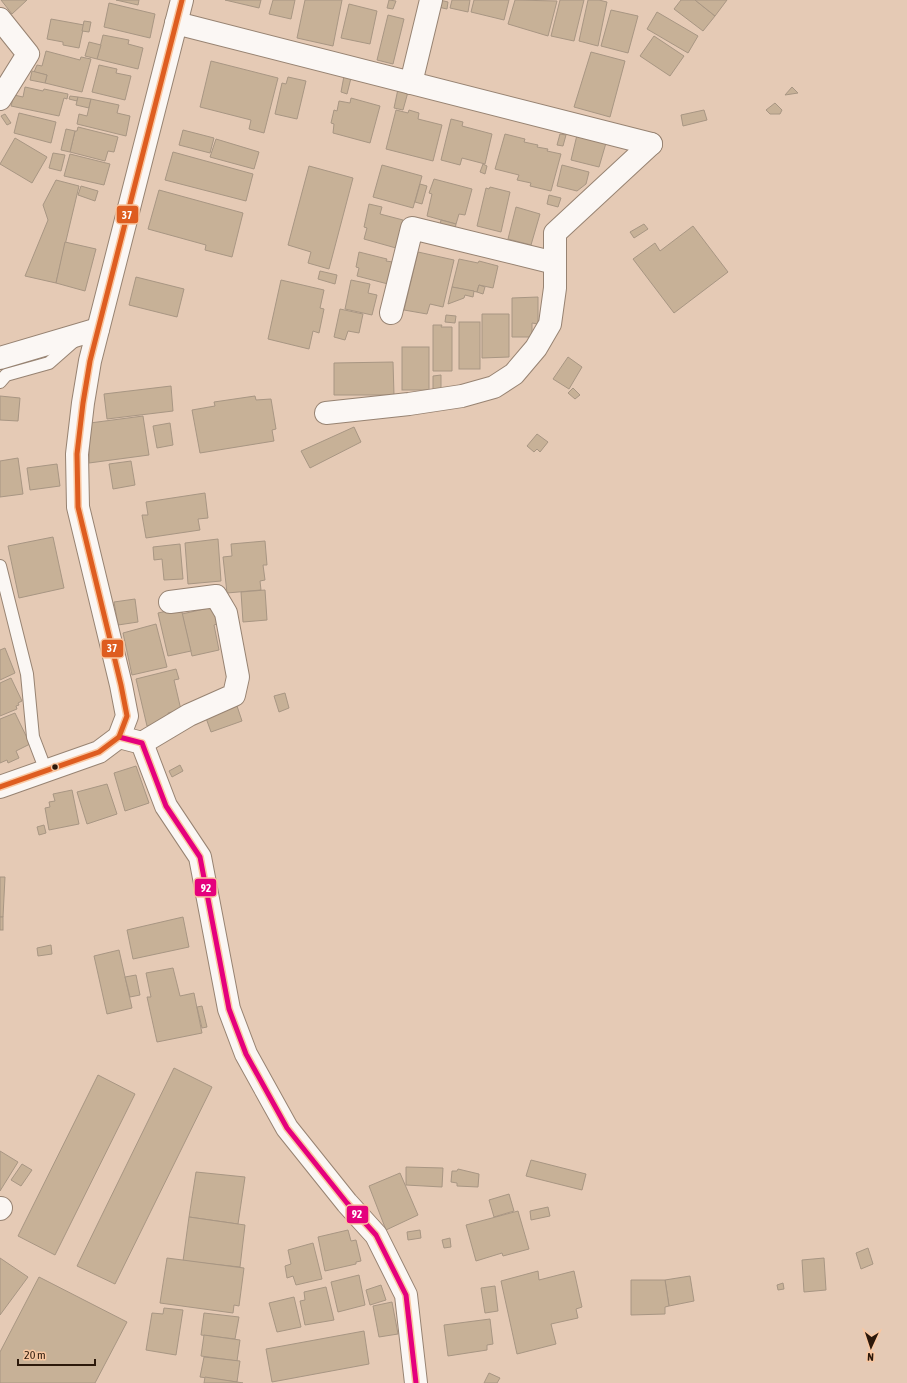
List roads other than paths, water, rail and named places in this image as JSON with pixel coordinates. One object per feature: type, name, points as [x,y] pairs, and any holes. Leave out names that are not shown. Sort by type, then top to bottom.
[{"type":"street","points":[[0,787],[100,752],[119,737],[127,716],[78,507],[77,454],[89,368],[91,331],[182,0]]},
{"type":"street","points":[[411,83],[431,0]]},
{"type":"street","points":[[0,19],[28,54],[0,99]]},
{"type":"street","points":[[176,23],[651,144],[555,233],[555,288],[550,324],[536,348],[514,374],[494,387],[462,396],[326,414]]},
{"type":"street","points":[[391,313],[412,228],[555,263]]},
{"type":"street","points":[[0,358],[91,331]]},
{"type":"street","points":[[119,737],[142,743],[189,715],[234,695],[238,677],[226,614],[216,596],[170,602]]},
{"type":"street","points":[[142,743],[166,806],[200,857],[229,1009],[246,1054],[288,1128],[347,1203],[376,1235],[406,1294],[416,1383]]},
{"type":"lane","points":[[0,382],[6,375],[49,363],[91,331]]},
{"type":"lane","points":[[0,566],[27,674],[33,737],[46,771]]}]
